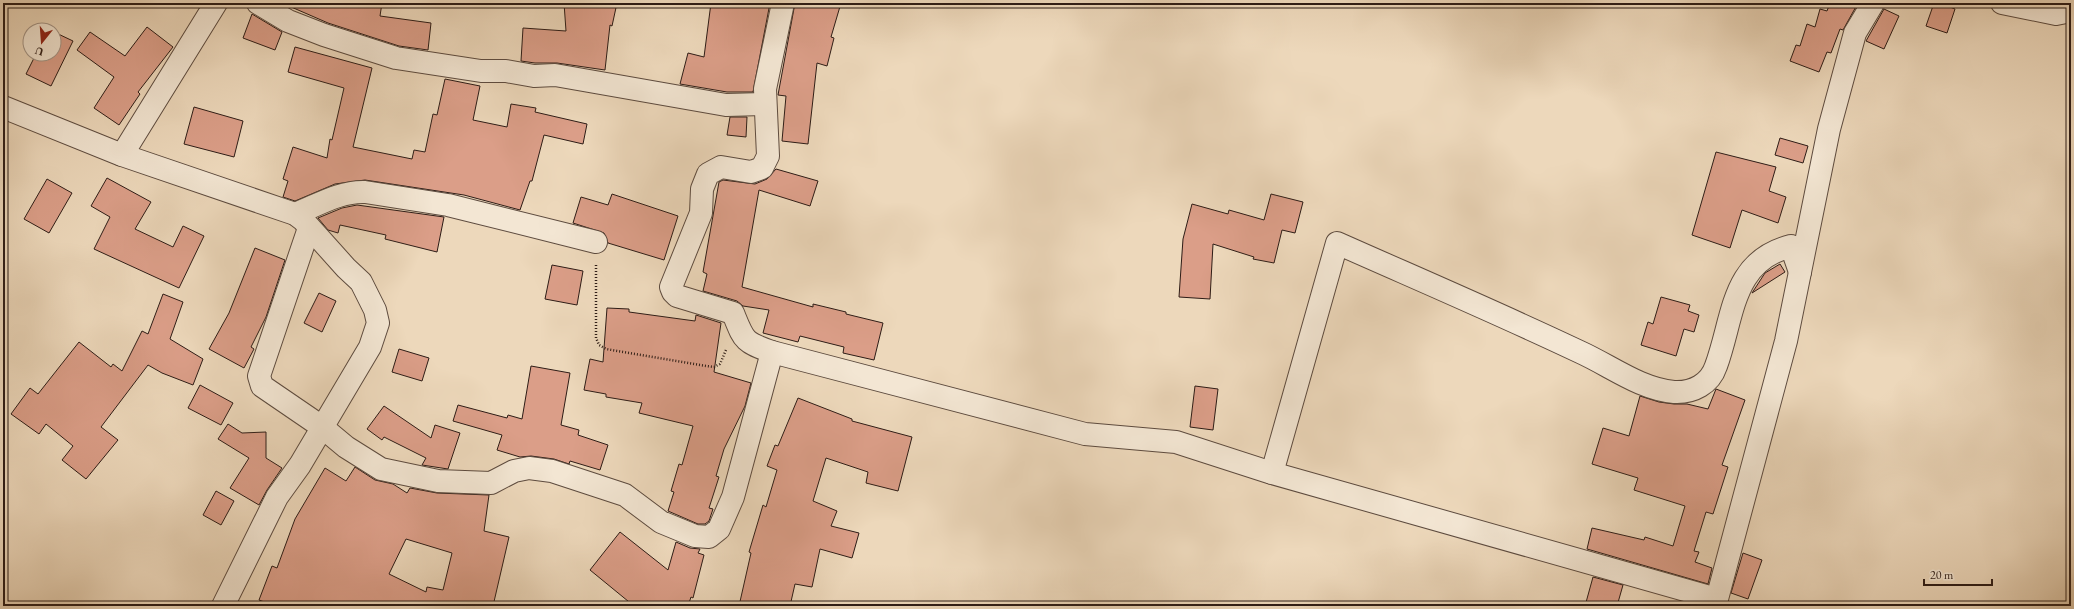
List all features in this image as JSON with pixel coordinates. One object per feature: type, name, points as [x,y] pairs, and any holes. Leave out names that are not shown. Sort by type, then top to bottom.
[{"type":"street","points":[[122,155],[216,3]]},
{"type":"street","points":[[258,3],[288,21],[318,33],[341,39],[375,53],[396,58],[481,71],[506,71],[534,76],[555,75],[726,105],[766,104]]},
{"type":"street","points":[[783,3],[765,89],[768,156],[762,168],[751,172],[721,167],[708,174],[702,190],[701,213],[671,287],[672,292],[677,296],[733,313],[743,338],[752,345],[772,352],[1085,434],[1176,442],[1272,473],[1717,599],[1786,341],[1829,129],[1855,33],[1873,3]]},
{"type":"street","points":[[2002,3],[2056,14],[2071,11]]},
{"type":"street","points":[[3,107],[122,155],[302,221],[361,282],[375,310],[378,323],[370,347],[300,465],[277,497],[223,606]]},
{"type":"street","points":[[596,242],[448,205],[366,192],[352,191],[339,195],[302,221],[259,376],[262,386],[322,426],[346,447],[381,469],[438,481],[491,483],[514,471],[529,468],[552,471],[624,496],[662,522],[695,536],[709,537],[719,529],[733,497],[772,352]]},
{"type":"street","points":[[1272,473],[1337,243],[1581,352],[1650,388],[1675,392],[1703,386],[1713,376],[1723,349],[1740,287],[1748,272],[1756,262],[1766,254],[1791,246],[1800,272]]},
{"type":"path","points":[[596,242],[596,338],[599,345],[606,349],[714,367],[720,364],[726,347]]},
{"type":"building","points":[[282,3],[382,3],[380,16],[431,23],[428,50],[399,46],[328,23]]},
{"type":"building","points":[[564,3],[617,3],[612,26],[610,25],[605,70],[557,63],[535,63],[521,61],[523,28],[566,31]]},
{"type":"building","points":[[711,3],[770,3],[753,92],[727,92],[680,84],[688,53],[704,57]]},
{"type":"building","points":[[795,3],[841,3],[831,37],[834,38],[827,66],[817,63],[808,144],[782,141],[786,96],[778,95]]},
{"type":"building","points":[[1830,3],[1858,3],[1843,30],[1840,29],[1831,53],[1827,52],[1819,72],[1790,61],[1796,45],[1800,46],[1807,24],[1815,27],[1820,9],[1827,11]]},
{"type":"building","points":[[1934,3],[1940,3],[1955,9],[1947,33],[1926,26]]},
{"type":"building","points":[[1884,9],[1899,16],[1884,49],[1866,41]]},
{"type":"building","points":[[252,14],[282,32],[275,50],[243,38]]},
{"type":"building","points":[[147,27],[173,47],[138,92],[140,94],[119,125],[94,108],[114,77],[77,50],[90,32],[125,56]]},
{"type":"building","points":[[62,36],[73,41],[51,86],[26,74],[32,62],[62,62]]},
{"type":"building","points":[[295,47],[372,68],[353,147],[412,159],[414,150],[425,152],[433,114],[437,115],[445,79],[480,86],[473,120],[507,127],[511,104],[536,108],[535,112],[587,124],[583,144],[544,135],[532,181],[530,181],[520,210],[464,195],[365,180],[335,184],[295,201],[283,197],[288,181],[283,179],[293,147],[327,158],[330,139],[332,140],[344,88],[288,72]]},
{"type":"building","points":[[194,107],[243,121],[234,157],[184,144]]},
{"type":"building","points":[[730,117],[747,117],[746,137],[727,135]]},
{"type":"building","points":[[1780,138],[1808,146],[1803,163],[1775,155]]},
{"type":"building","points":[[1716,152],[1776,167],[1769,191],[1786,197],[1778,223],[1742,210],[1730,248],[1692,235]]},
{"type":"building","points":[[776,169],[818,181],[810,206],[759,190],[742,287],[813,307],[813,304],[883,323],[874,360],[843,353],[844,347],[800,336],[798,342],[763,333],[769,310],[743,306],[737,301],[703,291],[707,274],[703,272],[719,182],[723,180],[755,184],[767,179]]},
{"type":"building","points":[[107,178],[151,202],[135,229],[173,247],[183,226],[204,236],[179,288],[94,249],[110,217],[91,206]]},
{"type":"building","points":[[47,179],[72,193],[49,233],[24,219]]},
{"type":"building","points":[[612,194],[678,216],[664,260],[608,243],[604,233],[573,223],[581,197],[608,205]]},
{"type":"building","points":[[1271,194],[1303,202],[1295,233],[1282,230],[1274,263],[1253,259],[1254,257],[1213,244],[1210,299],[1179,297],[1183,239],[1192,204],[1228,214],[1229,210],[1264,220]]},
{"type":"building","points":[[357,205],[444,217],[437,252],[385,239],[386,235],[340,225],[338,233],[328,230],[318,218],[342,208]]},
{"type":"building","points":[[255,248],[285,260],[266,317],[251,347],[254,349],[244,368],[209,349],[229,313]]},
{"type":"building","points":[[1780,264],[1785,272],[1752,293],[1765,273]]},
{"type":"building","points":[[552,265],[583,271],[577,305],[545,299]]},
{"type":"building","points":[[319,293],[336,301],[322,332],[304,323]]},
{"type":"building","points":[[163,294],[183,302],[170,339],[203,359],[193,385],[162,373],[148,365],[101,427],[118,440],[86,479],[62,460],[73,446],[46,424],[39,434],[11,414],[30,388],[38,394],[79,342],[111,367],[113,364],[122,371],[142,331],[148,334]]},
{"type":"building","points":[[1661,297],[1690,305],[1688,311],[1699,315],[1694,332],[1684,329],[1676,356],[1641,345],[1648,322],[1653,324]]},
{"type":"building","points":[[607,308],[629,309],[629,312],[695,321],[696,315],[721,323],[714,372],[751,383],[745,406],[724,449],[716,476],[719,477],[709,508],[713,509],[709,521],[705,524],[698,524],[668,511],[674,492],[671,491],[679,464],[682,465],[693,426],[639,413],[642,403],[606,397],[606,394],[584,390],[590,359],[603,362]]},
{"type":"building","points":[[399,349],[429,358],[422,381],[392,372]]},
{"type":"building","points":[[531,366],[570,373],[561,425],[579,430],[578,435],[608,445],[600,470],[570,461],[569,464],[554,459],[531,456],[520,457],[497,450],[502,435],[453,421],[458,405],[507,418],[508,415],[522,419]]},
{"type":"building","points":[[200,385],[233,403],[221,425],[188,408]]},
{"type":"building","points":[[1195,386],[1218,389],[1213,430],[1190,427]]},
{"type":"building","points":[[1716,389],[1745,400],[1722,465],[1728,467],[1713,514],[1706,512],[1694,551],[1699,552],[1695,562],[1712,568],[1708,584],[1587,549],[1592,528],[1644,540],[1645,537],[1673,546],[1685,506],[1634,490],[1638,478],[1592,464],[1603,428],[1629,436],[1640,396],[1659,402],[1687,404],[1708,409]]},
{"type":"building","points":[[798,398],[852,419],[852,421],[912,437],[898,491],[866,483],[868,472],[826,458],[813,501],[837,511],[831,526],[859,533],[852,558],[820,549],[812,587],[795,584],[790,606],[739,606],[751,553],[749,552],[763,505],[766,507],[777,470],[767,466],[775,445],[778,446]]},
{"type":"building","points":[[384,406],[431,438],[435,425],[460,433],[448,469],[422,465],[426,458],[384,437],[382,440],[367,429]]},
{"type":"building","points":[[228,424],[242,433],[266,432],[266,458],[282,468],[259,505],[230,488],[249,458],[218,439]]},
{"type":"building","points":[[355,467],[375,480],[393,484],[407,493],[410,488],[437,493],[489,495],[484,531],[509,537],[493,606],[275,606],[259,600],[272,566],[277,568],[295,519],[325,468],[346,481]],"holes":[[[406,539],[452,553],[443,590],[427,587],[426,592],[389,574]]]},
{"type":"building","points":[[216,491],[234,501],[221,525],[203,515]]},
{"type":"building","points":[[620,532],[668,570],[676,542],[690,548],[700,549],[698,553],[704,555],[693,598],[691,597],[688,606],[634,606],[590,570]]},
{"type":"building","points":[[1743,553],[1762,560],[1748,599],[1731,593]]},
{"type":"building","points":[[1593,577],[1623,585],[1617,606],[1585,606]]}]
